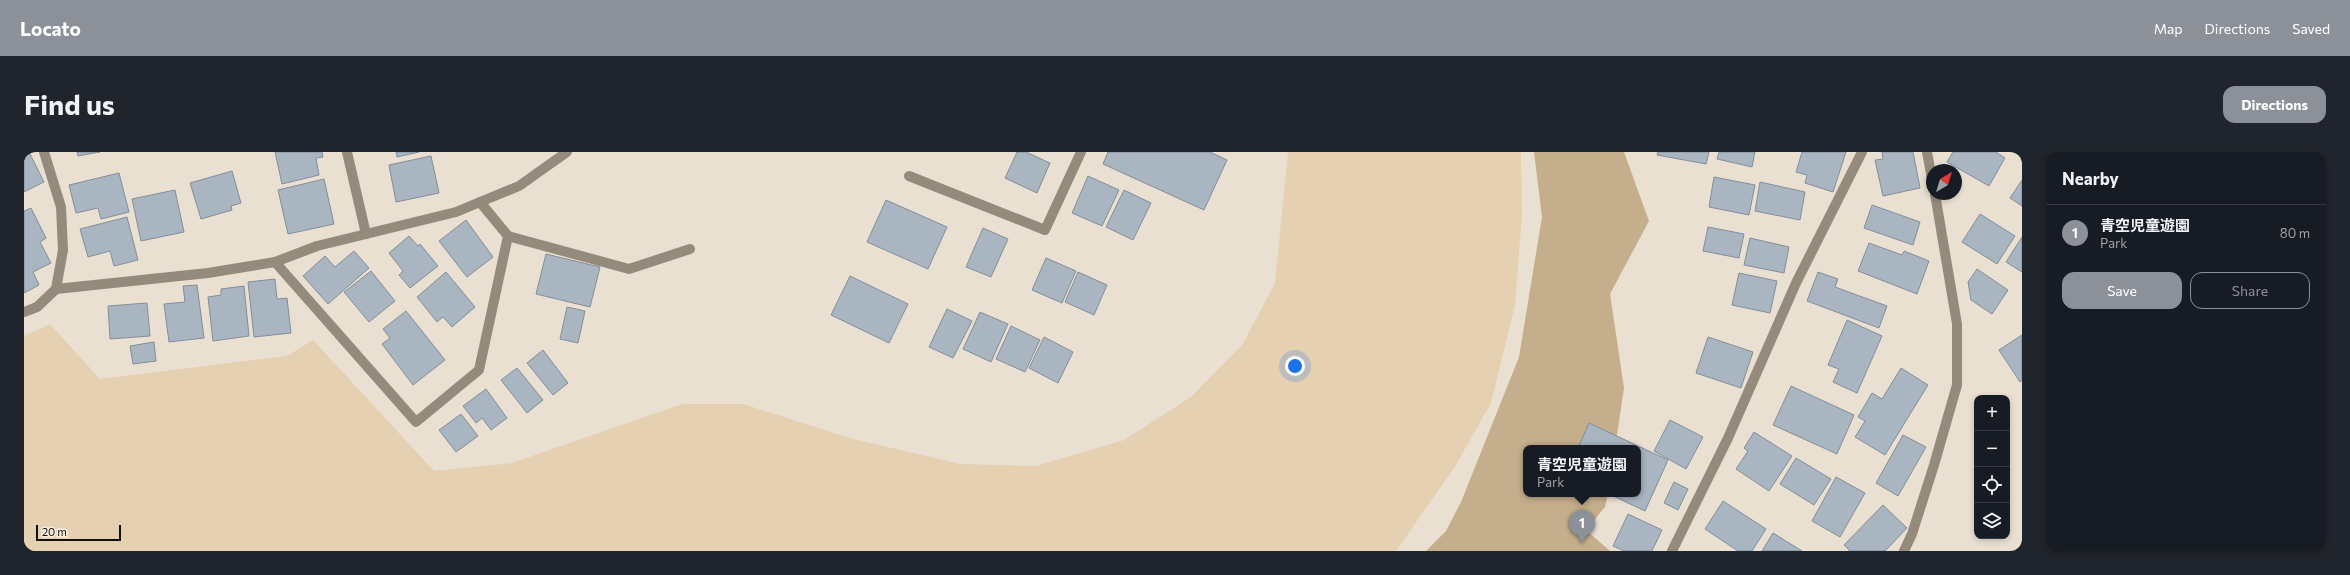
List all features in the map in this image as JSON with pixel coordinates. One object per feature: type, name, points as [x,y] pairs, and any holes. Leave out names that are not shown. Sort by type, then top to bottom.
[{"type":"street","points":[[24,312],[37,307],[56,289],[63,250],[61,207],[44,152]]},
{"type":"street","points":[[347,152],[366,234]]},
{"type":"street","points":[[56,289],[208,273],[275,262],[317,246],[456,212],[519,186],[567,152]]},
{"type":"street","points":[[909,176],[1046,230],[1081,152]]},
{"type":"street","points":[[1672,551],[1728,438],[1796,283],[1862,152]]},
{"type":"street","points":[[1927,152],[1929,164]]},
{"type":"street","points":[[1904,551],[1912,534],[1957,385],[1957,324],[1936,200]]},
{"type":"street","points":[[480,202],[508,236],[629,269],[690,249]]},
{"type":"street","points":[[275,262],[416,422],[479,370],[508,236]]},
{"type":"shaded area","points":[[1288,152],[1521,152],[1522,215],[1515,305],[1491,403],[1454,468],[1396,551],[24,551],[24,336],[50,324],[100,379],[287,356],[313,340],[434,471],[512,463],[682,404],[743,404],[853,439],[961,464],[1036,466],[1124,440],[1191,397],[1242,345],[1275,283]]},
{"type":"shaded area","points":[[1534,152],[1624,152],[1649,221],[1610,294],[1624,388],[1615,445],[1523,445],[1523,497],[1607,497],[1605,507],[1586,530],[1610,551],[1426,551],[1446,531],[1461,502],[1519,357],[1542,217]]},
{"type":"building","points":[[77,152],[100,152],[78,156]]},
{"type":"building","points":[[275,152],[322,152],[323,157],[316,158],[319,175],[282,184]]},
{"type":"building","points":[[396,152],[419,152],[397,157]]},
{"type":"building","points":[[1017,152],[1026,152],[1050,163],[1037,193],[1005,178]]},
{"type":"building","points":[[1108,152],[1210,152],[1227,160],[1204,210],[1103,164]]},
{"type":"building","points":[[1658,152],[1709,152],[1706,164],[1657,155]]},
{"type":"building","points":[[1719,152],[1755,152],[1752,167],[1717,159]]},
{"type":"building","points":[[1802,152],[1846,152],[1833,192],[1805,183],[1807,175],[1796,172]]},
{"type":"building","points":[[1882,152],[1913,152],[1920,188],[1883,196],[1875,160],[1883,159]]},
{"type":"building","points":[[1953,152],[1996,152],[2005,158],[1989,186],[1962,171],[1962,164],[1950,164],[1947,162]]},
{"type":"building","points":[[30,154],[44,182],[24,192],[24,157]]},
{"type":"building","points":[[431,156],[439,193],[396,202],[389,165]]},
{"type":"building","points":[[232,171],[241,203],[231,206],[232,210],[201,219],[190,183]]},
{"type":"building","points":[[119,173],[129,212],[101,219],[98,208],[76,213],[69,185]]},
{"type":"building","points":[[1088,176],[1119,190],[1102,226],[1072,213]]},
{"type":"building","points":[[1714,177],[1755,185],[1749,215],[1709,207]]},
{"type":"building","points":[[324,179],[334,224],[288,234],[278,190]]},
{"type":"building","points":[[2022,180],[2022,206],[2010,198]]},
{"type":"building","points":[[1760,182],[1805,192],[1800,220],[1755,211]]},
{"type":"building","points":[[175,190],[184,232],[141,241],[132,199]]},
{"type":"building","points":[[1124,190],[1151,203],[1133,240],[1106,227]]},
{"type":"building","points":[[886,200],[947,227],[928,269],[867,242]]},
{"type":"building","points":[[1872,205],[1920,222],[1913,245],[1864,228]]},
{"type":"building","points":[[31,208],[46,238],[40,242],[51,263],[33,272],[39,285],[24,293],[24,211]]},
{"type":"building","points":[[1980,214],[2015,236],[1997,264],[1962,242]]},
{"type":"building","points":[[127,217],[138,260],[114,266],[110,251],[88,257],[80,229]]},
{"type":"building","points":[[466,220],[493,257],[467,277],[439,241]]},
{"type":"building","points":[[1708,227],[1744,234],[1739,258],[1703,251]]},
{"type":"building","points":[[983,228],[1008,239],[991,277],[966,267]]},
{"type":"building","points":[[409,236],[418,246],[420,244],[438,266],[410,288],[399,275],[403,271],[389,253]]},
{"type":"building","points":[[2022,237],[2022,272],[2006,262]]},
{"type":"building","points":[[1750,238],[1789,247],[1784,273],[1744,265]]},
{"type":"building","points":[[1869,243],[1902,255],[1904,251],[1929,261],[1917,294],[1858,271]]},
{"type":"building","points":[[354,251],[369,268],[328,304],[303,276],[325,256],[335,267]]},
{"type":"building","points":[[546,254],[600,267],[590,307],[536,294]]},
{"type":"building","points":[[1046,258],[1076,271],[1062,303],[1032,290]]},
{"type":"building","points":[[1977,269],[2008,290],[1992,314],[1971,300],[1968,282]]},
{"type":"building","points":[[371,271],[395,301],[369,322],[344,292]]},
{"type":"building","points":[[446,272],[475,307],[452,327],[443,317],[437,322],[417,297]]},
{"type":"building","points":[[1078,272],[1107,285],[1094,315],[1065,302]]},
{"type":"building","points":[[1818,272],[1838,279],[1835,287],[1887,306],[1879,328],[1807,301]]},
{"type":"building","points":[[1739,273],[1777,281],[1770,313],[1732,305]]},
{"type":"building","points":[[850,276],[908,304],[889,343],[831,315]]},
{"type":"building","points":[[275,279],[277,299],[287,298],[291,333],[254,337],[248,282]]},
{"type":"building","points":[[197,285],[204,338],[169,342],[164,304],[185,302],[183,286]]},
{"type":"building","points":[[244,286],[249,336],[213,341],[208,297],[221,295],[221,289]]},
{"type":"building","points":[[147,303],[150,336],[110,339],[108,306]]},
{"type":"building","points":[[567,307],[585,311],[578,343],[560,339]]},
{"type":"building","points":[[947,309],[972,321],[953,358],[929,347]]},
{"type":"building","points":[[406,311],[445,360],[413,385],[382,344],[390,338],[383,329]]},
{"type":"building","points":[[980,312],[1008,324],[991,362],[963,349]]},
{"type":"building","points":[[1847,320],[1882,336],[1857,393],[1833,382],[1839,369],[1828,365]]},
{"type":"building","points":[[1011,326],[1040,340],[1025,372],[996,359]]},
{"type":"building","points":[[2022,335],[2022,380],[2020,382],[1999,350]]},
{"type":"building","points":[[1044,337],[1073,352],[1058,383],[1029,368]]},
{"type":"building","points":[[1708,337],[1753,352],[1741,388],[1696,373]]},
{"type":"building","points":[[154,342],[156,361],[133,364],[130,346]]},
{"type":"building","points":[[543,350],[568,383],[553,395],[527,363]]},
{"type":"building","points":[[517,368],[543,400],[527,413],[501,380]]},
{"type":"building","points":[[1901,368],[1928,385],[1885,455],[1855,437],[1865,421],[1858,417],[1872,393],[1882,399]]},
{"type":"building","points":[[1791,386],[1854,415],[1837,454],[1773,425]]},
{"type":"building","points":[[486,389],[507,418],[491,430],[482,418],[476,423],[463,406]]},
{"type":"building","points":[[461,414],[478,436],[456,452],[439,430]]},
{"type":"building","points":[[1670,420],[1703,437],[1686,469],[1654,451]]},
{"type":"building","points":[[1589,423],[1636,445],[1579,445]]},
{"type":"building","points":[[1754,432],[1792,456],[1769,491],[1736,469],[1748,451],[1744,448]]},
{"type":"building","points":[[1903,435],[1926,447],[1898,496],[1876,483]]},
{"type":"building","points":[[1641,447],[1668,460],[1645,511],[1615,497],[1641,497]]},
{"type":"building","points":[[1796,458],[1831,479],[1814,505],[1780,484]]},
{"type":"building","points":[[1836,477],[1865,493],[1840,537],[1812,521]]},
{"type":"building","points":[[1674,482],[1688,489],[1678,510],[1664,503]]},
{"type":"building","points":[[1723,501],[1766,529],[1752,551],[1738,551],[1705,529]]},
{"type":"building","points":[[1883,505],[1907,528],[1885,551],[1850,551],[1844,545]]},
{"type":"building","points":[[1628,514],[1662,530],[1652,551],[1624,551],[1613,546]]},
{"type":"building","points":[[1773,533],[1802,551],[1762,551]]},
{"type":"place","name":"青空児童遊園","points":[[1582,543]]}]
